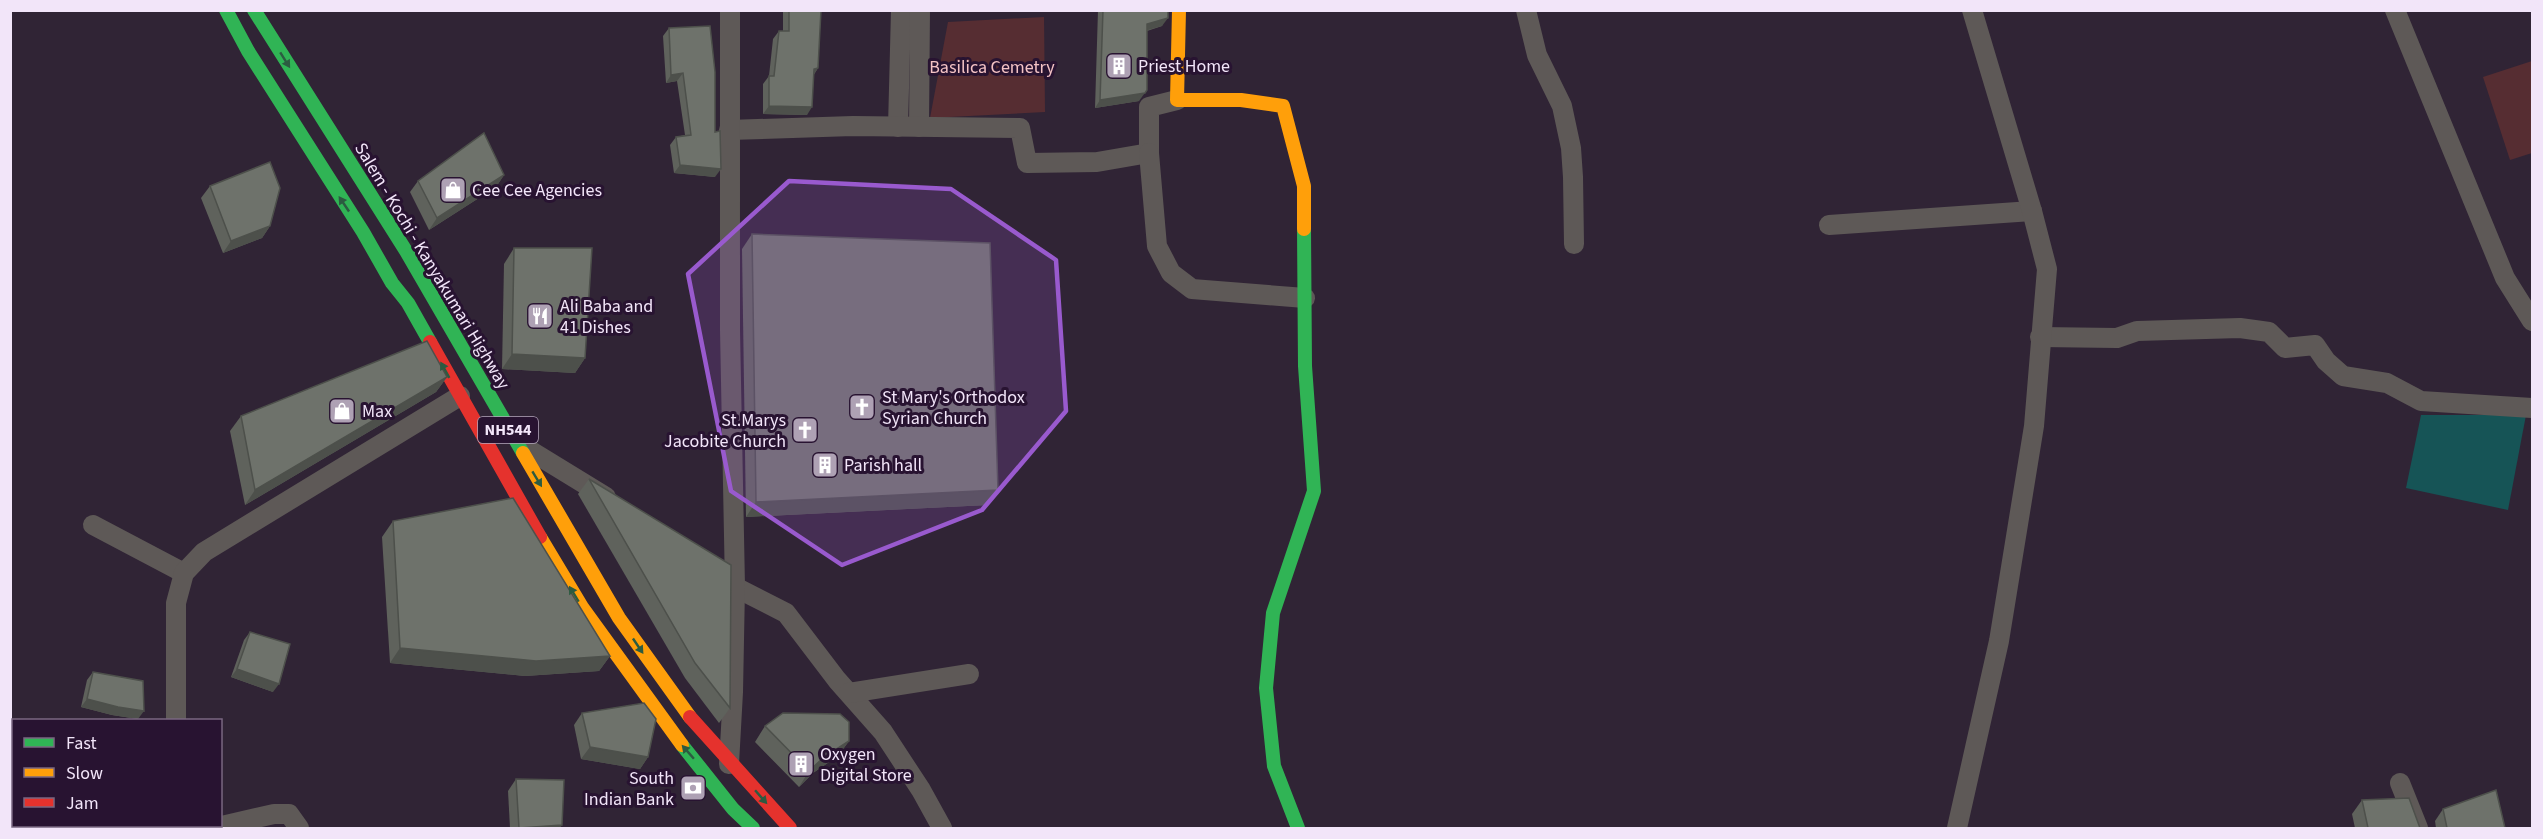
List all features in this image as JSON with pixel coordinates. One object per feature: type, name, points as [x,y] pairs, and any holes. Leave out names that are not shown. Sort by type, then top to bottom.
[{"type":"main road","name":"NH544","points":[[226,10],[248,51],[363,232],[392,283],[408,303],[459,396],[582,607],[733,819],[753,828]]},
{"type":"main road","name":"Salem - Kochi - Kanyakumari Highway","points":[[254,10],[406,251],[619,618],[693,722],[790,828]]},
{"type":"main road","points":[[1179,10],[1177,100],[1242,100],[1284,105],[1304,186],[1305,366],[1314,491],[1273,614],[1266,688],[1274,766],[1298,828]]},
{"type":"street","points":[[730,10],[730,330],[735,581],[734,692],[729,761],[733,819]]},
{"type":"street","points":[[898,127],[901,10]]},
{"type":"street","points":[[919,127],[920,10]]},
{"type":"street","points":[[1526,10],[1537,55],[1562,106],[1573,177],[1574,244]]},
{"type":"street","points":[[1957,828],[1999,641],[2034,426],[2047,269],[1972,10]]},
{"type":"street","points":[[2395,10],[2505,278],[2532,321]]},
{"type":"street","points":[[1177,100],[1149,107],[1149,153],[1156,246],[1171,273],[1192,289],[1305,298]]},
{"type":"street","points":[[729,130],[853,126],[1020,128],[1027,163],[1097,162],[1149,153]]},
{"type":"street","points":[[1829,225],[2032,211]]},
{"type":"street","points":[[2040,337],[2116,338],[2137,331],[2198,328],[2240,328],[2269,332],[2285,348],[2315,345],[2326,361],[2343,376],[2387,383],[2421,401],[2532,408]]},
{"type":"street","points":[[176,719],[176,603],[184,573],[204,552],[459,396]]},
{"type":"street","points":[[516,442],[625,509]]},
{"type":"street","points":[[93,525],[184,573]]},
{"type":"street","points":[[715,563],[735,581],[786,613],[883,732],[921,790],[942,828]]},
{"type":"street","points":[[849,693],[969,674]]},
{"type":"street","points":[[2400,783],[2418,828]]},
{"type":"street","points":[[222,826],[274,814],[289,814],[299,828]]},
{"type":"highlighted area","points":[[789,181],[951,189],[1056,260],[1066,411],[982,510],[842,565],[731,491],[688,274]]},
{"type":"green space","name":"Basilica Cemetry","points":[[1044,17],[1045,112],[930,118],[948,22]]},
{"type":"green space","points":[[2532,61],[2532,153],[2510,160],[2483,77]]},
{"type":"shaded area","points":[[2421,415],[2526,415],[2508,510],[2406,488]]},
{"type":"building","points":[[789,10],[821,10],[818,68],[814,69],[812,107],[769,106],[769,76],[774,76],[779,31],[789,31]]},
{"type":"building","name":"Priest Home","points":[[1103,10],[1168,10],[1168,18],[1147,24],[1147,90],[1145,93],[1100,100]]},
{"type":"building","points":[[710,26],[715,72],[715,132],[720,131],[721,169],[680,165],[676,137],[691,135],[683,73],[671,75],[669,28]]},
{"type":"building","name":"Cee Cee Agencies","points":[[484,133],[504,175],[437,218],[418,181]]},
{"type":"building","points":[[270,162],[280,188],[270,226],[231,241],[210,186]]},
{"type":"building","name":"St Mary's Orthodox Syrian Church","points":[[752,234],[990,243],[998,490],[756,502]]},
{"type":"building","name":"Ali Baba and 41 Dishes","points":[[514,248],[592,248],[585,358],[512,354]]},
{"type":"building","name":"Max","points":[[427,341],[447,377],[255,490],[241,416]]},
{"type":"building","points":[[589,479],[731,565],[730,708],[695,663]]},
{"type":"building","points":[[513,498],[610,656],[536,661],[400,648],[393,521]]},
{"type":"building","points":[[250,632],[290,644],[279,684],[237,669]]},
{"type":"building","points":[[93,672],[143,681],[144,711],[87,699]]},
{"type":"building","points":[[644,703],[656,719],[648,757],[590,747],[582,713]]},
{"type":"building","points":[[783,713],[840,714],[849,722],[849,741],[824,757],[809,771],[765,726]]},
{"type":"building","points":[[516,779],[564,780],[562,825],[519,828]]},
{"type":"building","points":[[2496,790],[2505,828],[2447,828],[2443,809]]},
{"type":"building","points":[[2409,798],[2420,828],[2368,828],[2362,800]]},
{"type":"traffic: fast","points":[[226,10],[248,51],[363,232],[392,283],[408,303],[430,342]]},
{"type":"traffic: fast","points":[[254,10],[406,251],[523,453]]},
{"type":"traffic: fast","points":[[1298,828],[1274,766],[1266,688],[1273,613],[1314,491],[1305,366],[1304,229]]},
{"type":"traffic: fast","points":[[682,745],[733,809],[753,828]]},
{"type":"traffic: slow","points":[[1179,10],[1177,100],[1241,100],[1283,106],[1304,186],[1304,229]]},
{"type":"traffic: slow","points":[[523,453],[619,618],[690,717]]},
{"type":"traffic: slow","points":[[540,537],[582,607],[682,745]]},
{"type":"traffic: jam","points":[[430,342],[540,537]]},
{"type":"traffic: jam","points":[[690,717],[790,828]]},
{"type":"place","name":"Priest Home","points":[[1119,66]]},
{"type":"place","name":"Cee Cee Agencies","points":[[453,190]]},
{"type":"place","name":"Ali Baba and 41 Dishes","points":[[540,316]]},
{"type":"place","name":"St Mary's Orthodox Syrian Church","points":[[862,407]]},
{"type":"place","name":"Max","points":[[342,411]]},
{"type":"place","name":"St.Marys Jacobite Church","points":[[805,430]]},
{"type":"place","name":"Parish hall","points":[[825,465]]},
{"type":"place","name":"Oxygen Digital Store","points":[[801,764]]},
{"type":"place","name":"South Indian Bank","points":[[693,788]]}]
